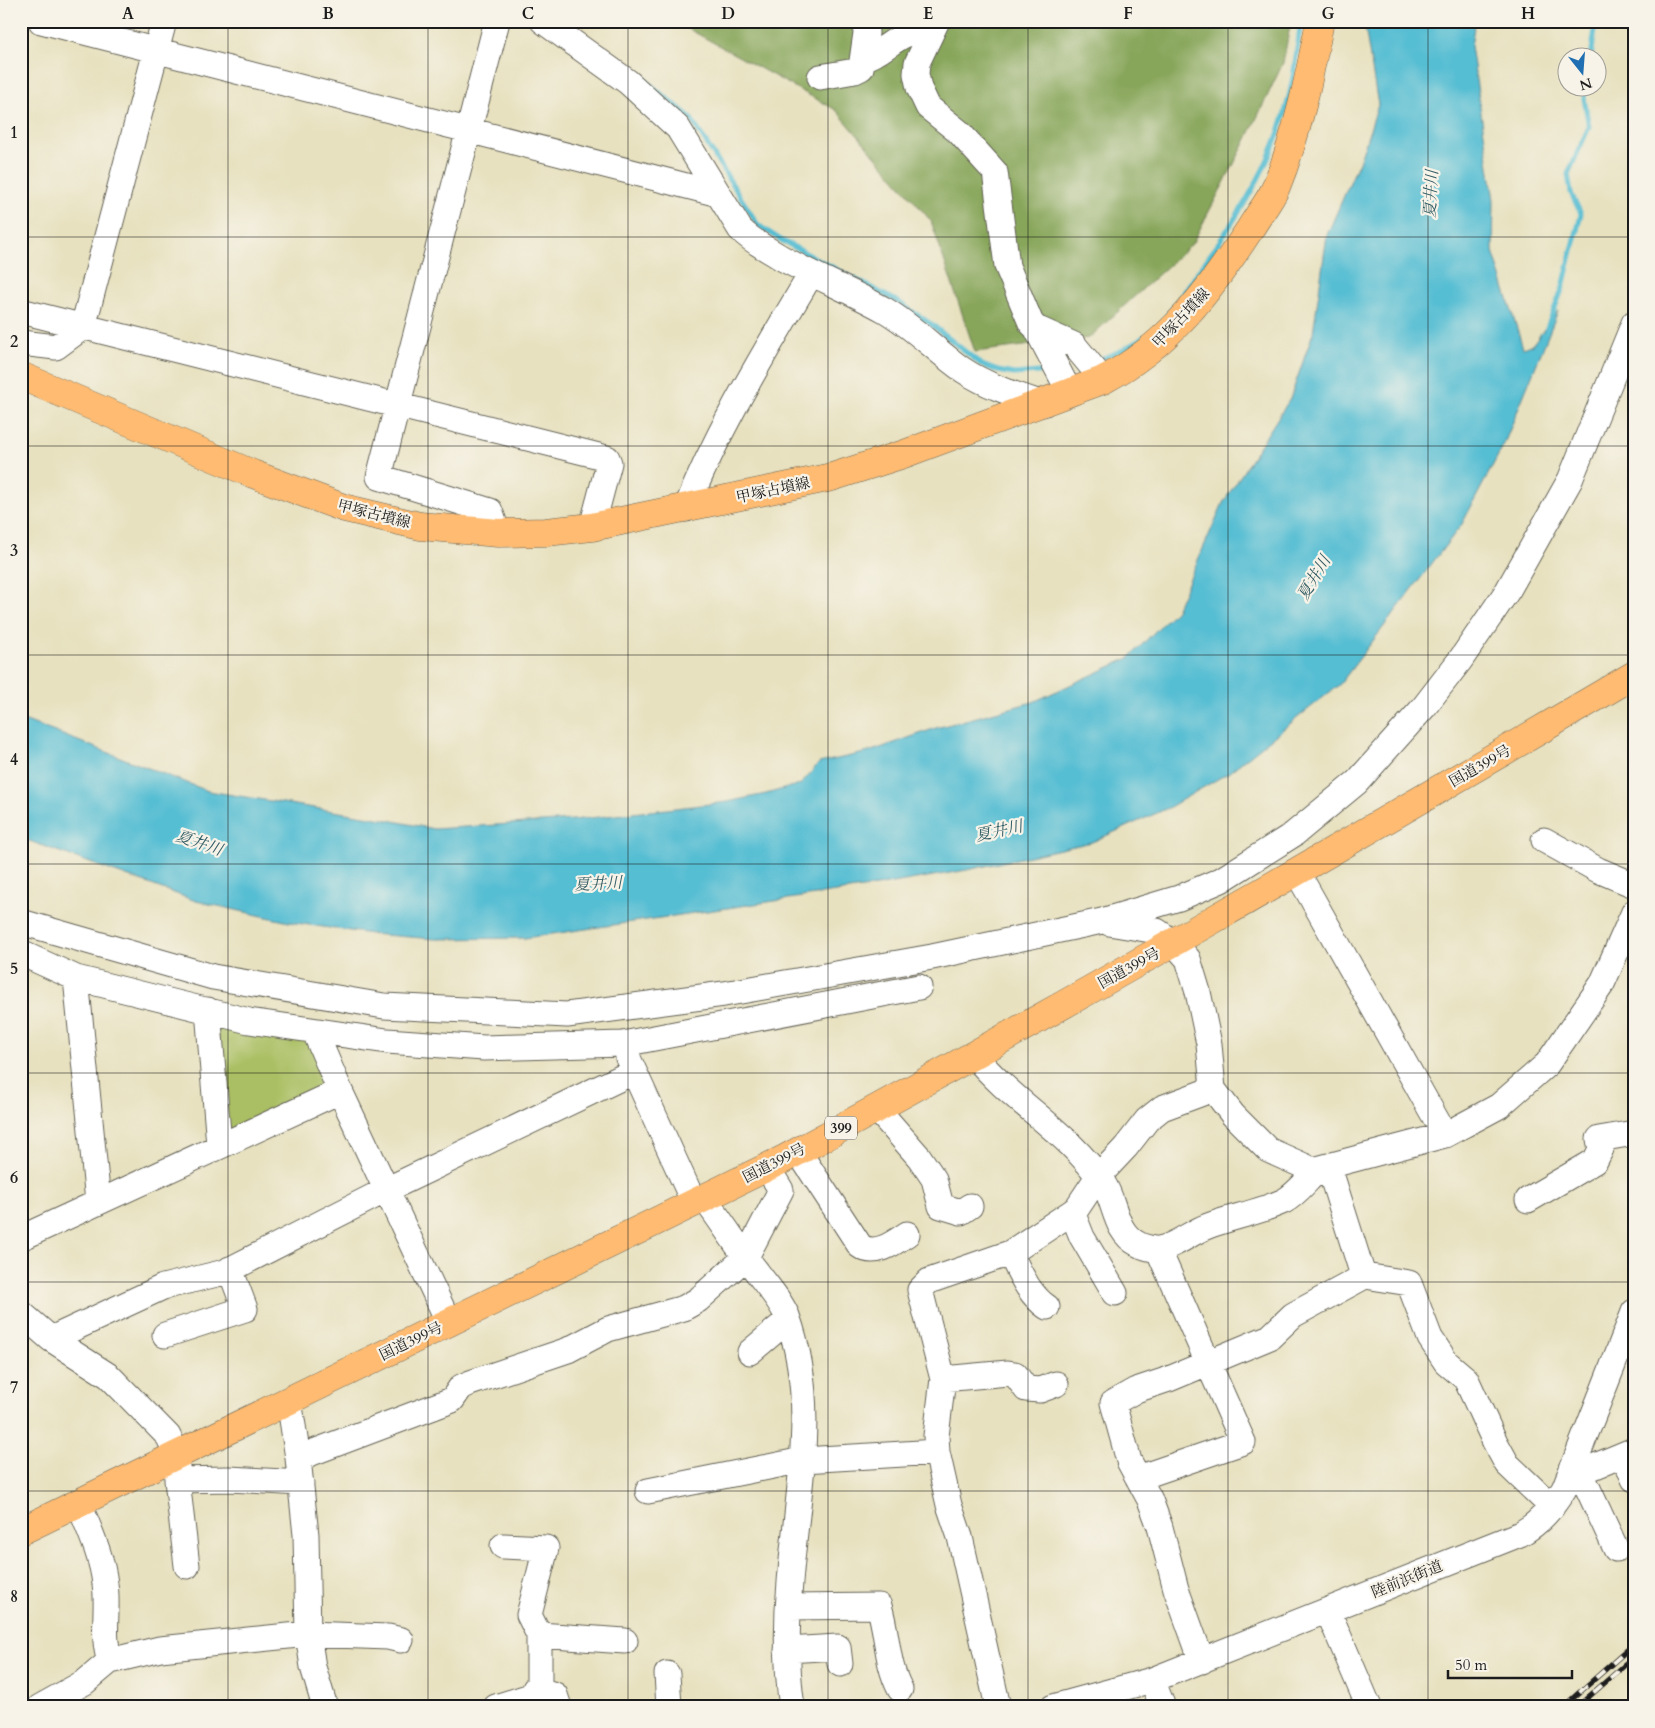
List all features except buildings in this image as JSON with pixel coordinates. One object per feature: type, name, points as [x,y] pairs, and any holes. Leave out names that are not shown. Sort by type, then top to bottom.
[{"type":"main road","name":"甲塚古墳線","points":[[21,376],[253,474],[344,508],[420,526],[498,533],[546,532],[592,527],[798,486],[867,467],[1043,404],[1068,388],[1098,374],[1130,366],[1162,341],[1210,287],[1275,188],[1304,104],[1320,21]]},
{"type":"main road","name":"国道399号","points":[[21,1531],[79,1504],[177,1467],[289,1400],[798,1151],[1174,943],[1634,676]]},
{"type":"street","points":[[41,21],[470,129],[718,194]]},
{"type":"street","points":[[21,343],[56,348],[83,327],[164,21]]},
{"type":"street","points":[[498,21],[379,477],[490,511],[498,533]]},
{"type":"street","points":[[543,21],[628,82],[678,128],[718,194],[748,238],[811,274],[885,310],[980,380],[1043,404]]},
{"type":"street","points":[[820,77],[855,71],[861,68],[866,33],[865,21]]},
{"type":"street","points":[[863,59],[873,56],[908,34],[918,30],[934,28]]},
{"type":"street","points":[[934,28],[917,63],[916,74],[919,88],[932,111],[959,132],[995,172],[1007,266],[1028,316],[1068,388]]},
{"type":"street","points":[[686,509],[702,470],[732,409],[811,274]]},
{"type":"street","points":[[21,312],[607,458],[609,463],[592,527]]},
{"type":"street","points":[[21,922],[213,977],[384,1006],[567,1015],[733,992],[932,957],[1102,922],[1187,894],[1221,880],[1294,834],[1357,782],[1424,707],[1461,659],[1508,590],[1570,480],[1634,323]]},
{"type":"street","points":[[1040,336],[1074,346],[1098,374]]},
{"type":"street","points":[[1544,840],[1598,870],[1634,885]]},
{"type":"street","points":[[1297,872],[1446,1136]]},
{"type":"street","points":[[1313,1170],[1446,1136],[1499,1106],[1547,1064],[1602,984],[1634,912]]},
{"type":"street","points":[[1102,922],[1157,931],[1174,943],[1188,959],[1198,992],[1209,1044],[1213,1088],[1233,1115],[1268,1150],[1331,1176],[1361,1269],[1365,1276]]},
{"type":"street","points":[[21,953],[76,978],[249,1021],[387,1041],[484,1048],[622,1044],[919,987]]},
{"type":"street","points":[[76,978],[98,1202]]},
{"type":"street","points":[[208,1010],[219,1145]]},
{"type":"street","points":[[315,1032],[340,1091],[449,1323]]},
{"type":"street","points":[[622,1044],[633,1072],[699,1200],[776,1296],[788,1320],[798,1361],[804,1412],[803,1460],[789,1607],[786,1665],[792,1707]]},
{"type":"street","points":[[974,1055],[985,1069],[1030,1107],[1084,1159],[1097,1178],[1103,1183],[1118,1222],[1127,1235],[1138,1244],[1158,1249],[1175,1244],[1205,1226],[1285,1200],[1312,1176],[1313,1170]]},
{"type":"street","points":[[51,1339],[163,1287],[230,1269],[386,1190],[633,1072]]},
{"type":"street","points":[[998,1707],[962,1546],[949,1505],[937,1452],[936,1436],[943,1380],[920,1290],[929,1282],[1010,1253],[1072,1212],[1077,1208],[1097,1178],[1126,1147],[1147,1120],[1162,1108],[1213,1088]]},
{"type":"street","points":[[22,1236],[340,1091]]},
{"type":"street","points":[[877,1109],[919,1157],[934,1180],[941,1206],[961,1212],[970,1206]]},
{"type":"street","points":[[1528,1200],[1595,1161],[1600,1149],[1599,1139],[1634,1133]]},
{"type":"street","points":[[798,1151],[854,1238],[866,1251],[889,1246],[907,1234]]},
{"type":"street","points":[[298,1458],[452,1400],[461,1387],[470,1383],[568,1350],[617,1326],[684,1308],[698,1300],[746,1257],[781,1190],[766,1167]]},
{"type":"street","points":[[1072,1212],[1082,1237],[1115,1293]]},
{"type":"street","points":[[1138,1478],[1243,1442],[1158,1249]]},
{"type":"street","points":[[1010,1253],[1029,1289],[1047,1307]]},
{"type":"street","points":[[166,1335],[245,1309],[230,1269]]},
{"type":"street","points":[[1202,1661],[1176,1589],[1160,1527],[1150,1500],[1129,1461],[1113,1404],[1136,1390],[1169,1379],[1270,1337],[1293,1315],[1365,1276],[1409,1284],[1430,1338],[1446,1362],[1466,1379],[1494,1442],[1508,1464],[1552,1507]]},
{"type":"street","points":[[21,1313],[51,1339],[109,1376],[168,1436],[177,1467],[187,1566]]},
{"type":"street","name":"陸前浜街道","points":[[1057,1706],[1152,1680],[1520,1534],[1536,1525],[1552,1507],[1580,1468],[1633,1314]]},
{"type":"street","points":[[750,1352],[788,1320]]},
{"type":"street","points":[[943,1380],[1008,1373],[1015,1374],[1026,1389],[1040,1390],[1056,1384]]},
{"type":"street","points":[[289,1400],[302,1483],[306,1535],[308,1634],[313,1667],[325,1707]]},
{"type":"street","points":[[648,1491],[803,1460],[937,1452]]},
{"type":"street","points":[[1616,1549],[1580,1468],[1629,1452],[1634,1479]]},
{"type":"street","points":[[177,1467],[229,1479],[302,1483]]},
{"type":"street","points":[[79,1504],[96,1546],[106,1584],[106,1650],[110,1661]]},
{"type":"street","points":[[496,1707],[531,1696],[539,1684],[539,1635],[529,1615],[546,1548],[502,1546]]},
{"type":"street","points":[[789,1607],[879,1606],[886,1625],[885,1640],[892,1674],[900,1690]]},
{"type":"street","points":[[1328,1610],[1369,1707]]},
{"type":"street","points":[[40,1707],[85,1682],[110,1661],[160,1649],[308,1634],[388,1637],[401,1640]]},
{"type":"street","points":[[539,1635],[625,1641]]},
{"type":"street","points":[[787,1650],[838,1647],[840,1664]]},
{"type":"street","points":[[667,1674],[668,1707]]},
{"type":"street","points":[[1152,1680],[1163,1707]]},
{"type":"street","points":[[536,1688],[555,1694],[558,1707]]},
{"type":"green space","points":[[674,21],[1291,21],[1283,63],[1246,141],[1192,244],[1089,338],[975,352],[931,221],[836,110]]},
{"type":"green space","points":[[217,1025],[309,1039],[329,1087],[223,1136]]},
{"type":"water","name":"夏井川","points":[[1364,21],[1475,21],[1471,46],[1494,200],[1493,251],[1523,348],[1532,345],[1558,311],[1504,444],[1462,524],[1340,684],[1228,773],[1168,808],[1092,842],[967,870],[876,886],[525,938],[435,939],[371,934],[289,922],[196,901],[21,838],[21,719],[208,791],[434,829],[573,820],[727,802],[766,794],[801,784],[819,763],[869,752],[936,728],[1033,702],[1129,658],[1176,610],[1223,503],[1290,399],[1313,333],[1327,235],[1361,157],[1378,105]]},
{"type":"waterway","points":[[1167,316],[1233,222],[1262,172],[1283,119],[1294,71],[1301,21]]},
{"type":"waterway","points":[[1592,48],[1596,21]]},
{"type":"waterway","points":[[632,70],[690,117],[758,225],[781,240],[900,303],[931,324],[982,365],[1014,374],[1051,371]]},
{"type":"waterway","points":[[1547,328],[1563,287],[1581,214],[1571,193],[1568,174],[1589,127],[1584,98]]},
{"type":"waterway","points":[[1096,361],[1123,350],[1144,337]]},
{"type":"railway","points":[[1563,1707],[1634,1644]]},
{"type":"railway","points":[[1577,1707],[1634,1657]]}]
